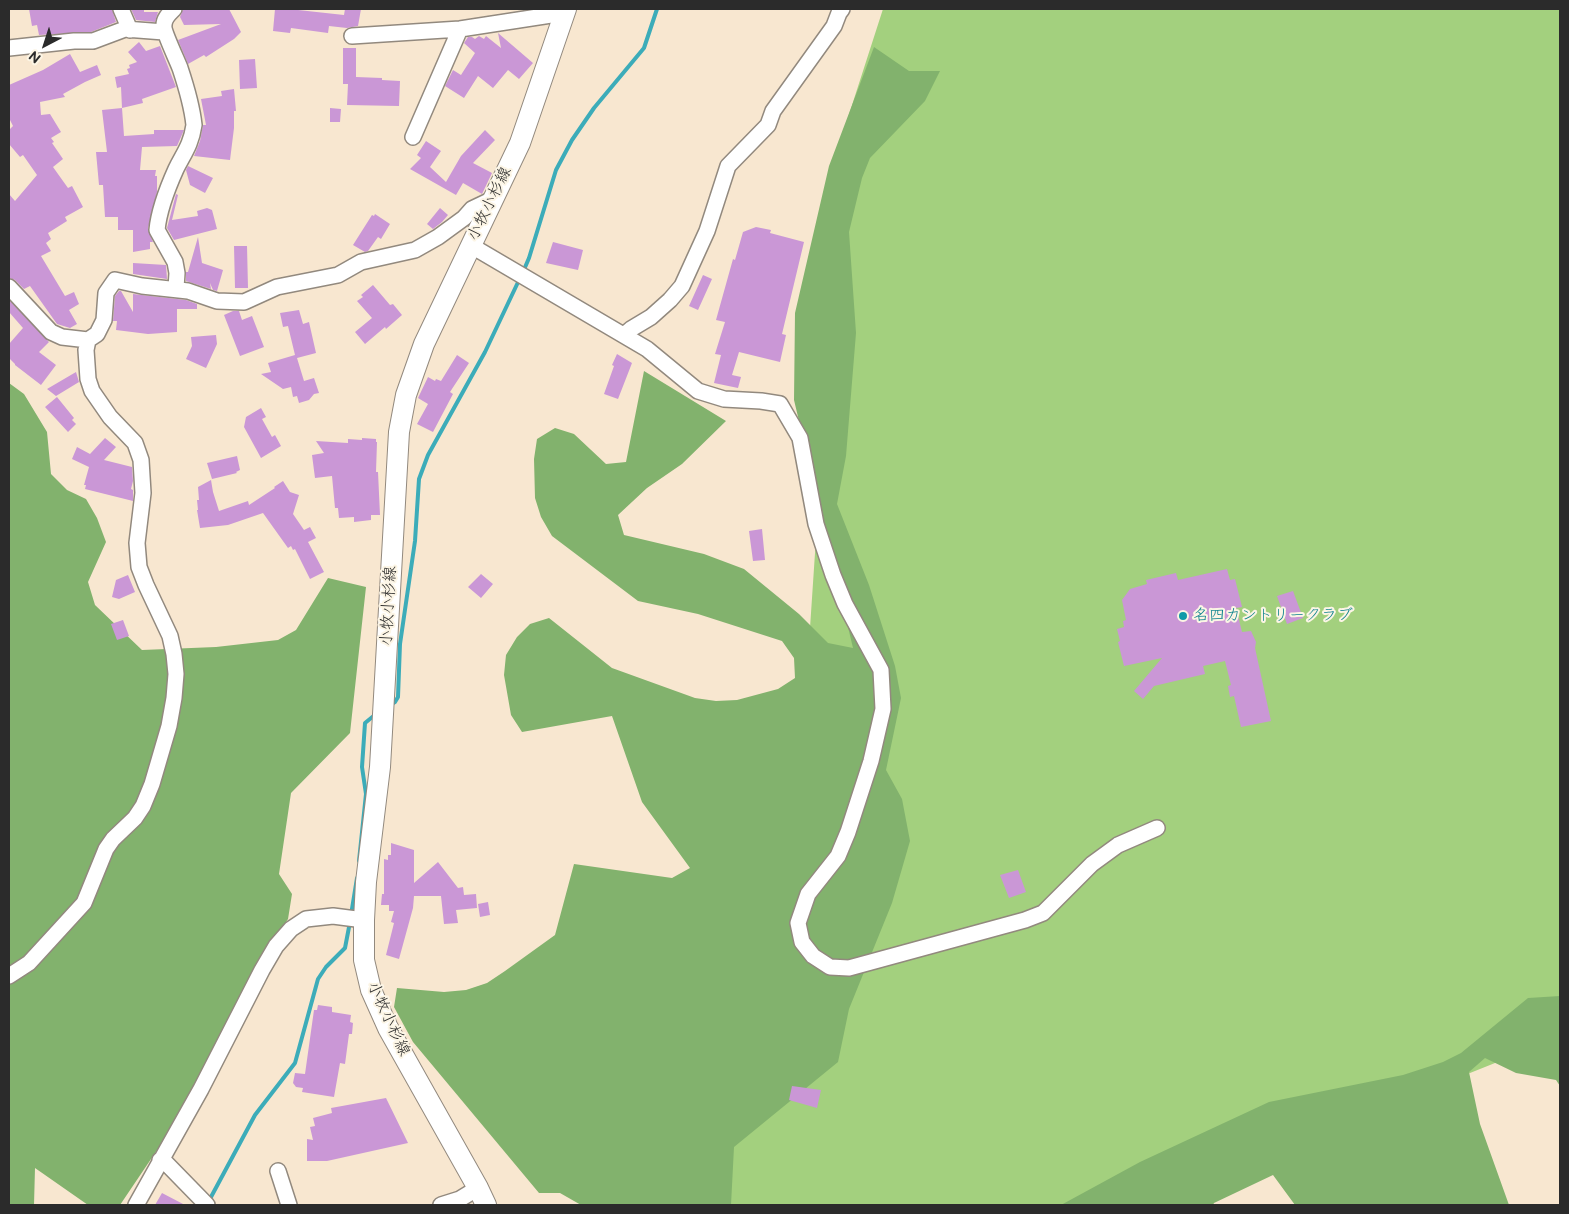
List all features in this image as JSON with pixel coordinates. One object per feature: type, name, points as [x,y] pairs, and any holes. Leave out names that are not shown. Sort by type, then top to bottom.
[{"type":"main road","name":"小牧小杉線","points":[[482,1197],[388,1028],[371,990],[364,960],[362,920],[380,766],[399,432],[406,395],[424,344],[470,244],[520,143],[565,11]]},
{"type":"street","points":[[121,9],[130,30]]},
{"type":"street","points":[[174,9],[166,16],[164,32],[170,42],[180,70],[194,125],[193,134],[186,152],[164,195],[157,225],[158,234],[175,262],[177,273],[176,288]]},
{"type":"street","points":[[624,335],[651,318],[682,286],[707,231],[728,166],[768,125],[773,111],[834,26],[842,9]]},
{"type":"street","points":[[352,36],[460,29],[494,16],[565,11]]},
{"type":"street","points":[[9,48],[93,41],[125,29],[164,32]]},
{"type":"street","points":[[413,137],[460,29]]},
{"type":"street","points":[[9,287],[51,332],[62,337],[88,340],[97,334],[104,320],[106,293],[115,280],[156,288],[176,288],[217,301],[244,302],[277,287],[338,275],[361,262],[415,250],[438,238],[464,218],[472,209],[493,199]]},
{"type":"street","points":[[470,244],[647,349],[698,391],[724,399],[780,404],[800,438],[816,524],[845,604],[881,670],[884,708],[871,760],[848,832],[838,856],[808,894],[798,923],[802,942],[813,956],[830,967],[850,968],[1024,920],[1043,912],[1092,864],[1118,845],[1157,828]]},
{"type":"street","points":[[9,976],[29,963],[84,903],[106,849],[140,812],[152,784],[169,726],[174,698],[176,674],[170,636],[139,567],[137,544],[143,493],[141,460],[135,443],[110,418],[92,391],[88,379],[86,350],[88,340]]},
{"type":"street","points":[[136,1205],[201,1089],[276,946],[292,929],[306,919],[313,917],[341,917],[362,920]]},
{"type":"street","points":[[160,1160],[166,1163],[208,1205]]},
{"type":"street","points":[[278,1171],[289,1205]]},
{"type":"street","points":[[441,1205],[460,1199],[482,1197]]},
{"type":"green space","name":"名四カントリークラブ","points":[[883,9],[1560,9],[1560,1037],[1140,1205],[682,1205],[802,748],[843,133]]},
{"type":"green space","points":[[874,47],[909,71],[940,71],[925,101],[870,158],[862,178],[849,232],[856,333],[846,456],[837,504],[869,585],[895,666],[901,698],[886,770],[902,799],[910,841],[892,903],[849,1009],[838,1062],[734,1147],[731,1205],[581,1205],[560,1193],[539,1193],[413,1042],[394,1007],[397,988],[444,992],[466,990],[487,983],[505,971],[555,935],[574,864],[672,878],[690,868],[642,802],[612,716],[522,732],[511,715],[504,675],[506,655],[517,637],[530,624],[549,618],[612,668],[695,698],[716,701],[737,700],[778,689],[795,678],[794,658],[782,641],[698,614],[638,601],[552,536],[541,517],[535,498],[534,459],[537,439],[555,428],[574,434],[606,464],[626,462],[644,371],[726,421],[682,464],[647,488],[618,515],[624,535],[704,554],[744,569],[799,614],[828,643],[853,648],[794,400],[795,313],[829,166]]},
{"type":"green space","points":[[9,383],[24,394],[47,432],[51,474],[67,490],[86,499],[97,518],[106,542],[88,582],[95,605],[142,650],[216,647],[278,640],[296,630],[328,578],[366,587],[350,733],[291,793],[279,874],[292,894],[288,919],[256,966],[178,1119],[120,1205],[88,1205],[35,1168],[34,1205],[9,1205]]},
{"type":"green space","points":[[1560,996],[1560,1086],[1556,1080],[1516,1073],[1485,1058],[1469,1072],[1480,1124],[1509,1205],[1295,1205],[1273,1175],[1213,1205],[1061,1205],[1140,1162],[1269,1102],[1403,1075],[1443,1062],[1461,1053],[1528,998]]},
{"type":"building","points":[[29,9],[112,9],[116,22],[91,32],[39,35],[37,25],[32,26]]},
{"type":"building","points":[[131,9],[144,9],[144,12],[158,12],[155,22],[136,20]]},
{"type":"building","points":[[183,9],[229,9],[241,32],[234,39],[206,57],[204,55],[188,64],[178,40],[221,24],[184,25],[180,17]]},
{"type":"building","points":[[275,9],[344,15],[345,9],[361,9],[358,26],[347,28],[329,26],[328,33],[291,28],[290,33],[273,31]]},
{"type":"building","points":[[498,33],[533,63],[519,79],[508,70],[493,88],[478,76],[464,98],[445,86],[453,70],[461,75],[475,53],[464,43],[468,37],[475,39],[479,36],[484,39],[486,36],[501,48]]},
{"type":"building","points":[[139,42],[146,51],[160,46],[176,87],[142,99],[143,103],[122,108],[121,87],[117,88],[115,77],[129,74],[127,69],[130,68],[129,65],[137,62],[128,52]]},
{"type":"building","points":[[343,48],[356,48],[356,77],[400,81],[399,106],[347,105],[348,84],[343,84]]},
{"type":"building","points":[[70,54],[80,72],[97,65],[101,75],[63,94],[65,97],[40,102],[41,115],[50,114],[61,132],[51,138],[54,142],[52,143],[63,159],[53,167],[68,188],[72,186],[83,207],[65,217],[67,221],[48,233],[51,239],[46,243],[51,251],[41,256],[65,296],[74,292],[79,304],[69,310],[77,324],[70,328],[57,324],[30,286],[24,289],[15,280],[9,278],[9,194],[15,201],[37,175],[23,155],[20,157],[9,144],[9,130],[13,126],[9,118],[9,85],[43,70]]},
{"type":"building","points":[[255,59],[257,88],[240,89],[239,60]]},
{"type":"building","points":[[234,89],[236,111],[234,111],[230,160],[194,156],[200,141],[203,125],[206,125],[201,99],[222,96],[221,91]]},
{"type":"building","points":[[122,108],[124,136],[154,134],[154,130],[184,130],[177,146],[142,147],[140,170],[156,170],[155,176],[157,176],[157,192],[148,229],[153,242],[150,242],[150,249],[133,252],[133,230],[118,230],[118,217],[105,217],[103,185],[99,185],[96,152],[107,152],[102,110]]},
{"type":"building","points":[[330,108],[341,109],[340,122],[330,122]]},
{"type":"building","points":[[485,130],[495,140],[473,163],[492,173],[482,194],[463,183],[456,195],[410,169],[421,158],[417,155],[426,141],[441,151],[430,167],[446,182],[461,156]]},
{"type":"building","points":[[188,166],[213,178],[205,193],[190,185],[186,170]]},
{"type":"building","points":[[176,194],[178,195],[172,220],[198,216],[197,211],[207,208],[212,210],[217,229],[174,240],[167,228]]},
{"type":"building","points":[[440,208],[448,215],[433,229],[427,224]]},
{"type":"building","points":[[375,214],[390,224],[381,239],[378,237],[368,251],[365,252],[353,245],[372,215],[374,216]]},
{"type":"building","points":[[756,227],[771,230],[770,233],[804,242],[782,334],[786,335],[780,362],[739,352],[732,375],[741,377],[738,388],[714,383],[721,355],[715,354],[725,322],[716,320],[733,259],[735,260],[743,232]]},
{"type":"building","points":[[198,237],[202,263],[223,270],[217,291],[213,290],[210,283],[211,289],[186,281],[186,272],[188,272]]},
{"type":"building","points":[[553,242],[583,250],[578,270],[546,263]]},
{"type":"building","points":[[234,246],[247,246],[248,288],[235,288]]},
{"type":"building","points":[[133,263],[166,265],[167,279],[133,274]]},
{"type":"building","points":[[703,275],[712,279],[698,310],[689,306]]},
{"type":"building","points":[[373,285],[390,305],[393,304],[402,315],[365,344],[355,332],[372,318],[357,301]]},
{"type":"building","points":[[121,291],[133,312],[133,294],[186,300],[197,304],[197,309],[177,309],[177,332],[148,334],[116,330],[117,321],[113,321],[115,296]]},
{"type":"building","points":[[9,300],[49,342],[39,352],[56,365],[41,385],[9,358],[9,344],[23,328],[9,312]]},
{"type":"building","points":[[299,310],[303,324],[309,322],[316,353],[297,358],[304,381],[314,378],[319,393],[314,394],[309,400],[299,403],[297,396],[293,397],[291,387],[283,389],[261,374],[271,372],[268,363],[295,355],[288,326],[283,327],[280,313]]},
{"type":"building","points":[[233,311],[239,311],[242,320],[252,316],[264,347],[240,356],[224,315]]},
{"type":"building","points":[[216,335],[217,344],[206,368],[186,359],[192,346],[191,337]]},
{"type":"building","points":[[617,354],[632,363],[618,399],[604,394]]},
{"type":"building","points":[[457,355],[469,363],[450,392],[453,394],[433,432],[417,424],[428,404],[418,398],[428,377],[435,381],[436,379],[441,381]]},
{"type":"building","points":[[76,372],[79,382],[56,396],[47,389]]},
{"type":"building","points":[[57,397],[74,418],[72,420],[76,424],[68,432],[45,407]]},
{"type":"building","points":[[261,408],[266,417],[262,419],[272,437],[275,435],[281,446],[261,458],[244,427],[246,417]]},
{"type":"building","points":[[105,438],[116,447],[104,460],[132,467],[133,481],[131,489],[133,490],[133,501],[85,489],[86,485],[84,485],[89,467],[72,459],[77,447],[90,454]]},
{"type":"building","points":[[362,438],[376,439],[377,442],[376,472],[378,472],[380,515],[371,515],[371,520],[354,522],[354,517],[339,518],[338,508],[335,508],[332,476],[315,478],[312,455],[324,453],[316,441],[348,443],[348,439],[362,440]]},
{"type":"building","points":[[237,456],[240,470],[237,473],[212,479],[207,463]]},
{"type":"building","points":[[211,480],[219,511],[248,501],[249,505],[283,481],[290,492],[299,495],[293,514],[304,530],[310,527],[316,538],[308,542],[324,572],[310,579],[295,549],[293,550],[291,546],[288,548],[263,513],[228,525],[200,528],[197,510],[197,500],[199,500],[198,487]]},
{"type":"building","points":[[762,529],[765,560],[753,561],[749,531]]},
{"type":"building","name":"名四カントリークラブ","points":[[1227,569],[1230,580],[1235,579],[1242,607],[1236,608],[1242,632],[1251,631],[1256,642],[1255,648],[1271,721],[1241,727],[1234,696],[1230,697],[1228,686],[1231,685],[1225,661],[1203,666],[1205,674],[1154,686],[1143,699],[1134,691],[1162,658],[1124,666],[1118,642],[1120,641],[1117,629],[1124,627],[1123,621],[1126,620],[1122,600],[1130,589],[1147,584],[1146,580],[1176,573],[1178,580]]},
{"type":"building","points":[[481,574],[493,584],[481,598],[468,587]]},
{"type":"building","points":[[128,575],[135,592],[119,599],[112,597],[116,580]]},
{"type":"building","points":[[1293,591],[1303,618],[1287,624],[1277,596]]},
{"type":"building","points":[[123,620],[129,636],[117,640],[111,624]]},
{"type":"building","points":[[391,843],[414,850],[414,883],[438,862],[458,888],[463,887],[464,895],[476,894],[477,908],[456,910],[458,923],[444,924],[441,896],[414,896],[413,908],[399,959],[386,955],[394,923],[391,922],[394,911],[389,911],[389,905],[381,905],[382,894],[384,894],[384,859],[388,860],[388,855],[391,855]]},
{"type":"building","points":[[1018,870],[1026,892],[1009,898],[1000,875]]},
{"type":"building","points":[[488,902],[490,915],[480,917],[478,904]]},
{"type":"building","points":[[318,1005],[332,1007],[332,1012],[351,1015],[350,1022],[353,1023],[352,1034],[349,1034],[345,1064],[340,1063],[334,1097],[302,1092],[303,1088],[296,1087],[293,1083],[295,1073],[305,1074],[314,1010],[317,1010]]},
{"type":"building","points":[[792,1086],[821,1090],[817,1108],[789,1100]]},
{"type":"building","points":[[386,1098],[408,1143],[327,1161],[307,1161],[307,1139],[313,1140],[310,1127],[315,1126],[313,1118],[332,1113],[331,1108]]},
{"type":"building","points":[[162,1193],[185,1205],[155,1205]]},
{"type":"waterway","points":[[523,272],[556,170],[572,140],[594,108],[644,48],[657,9]]},
{"type":"waterway","points":[[390,705],[398,697],[400,644],[415,541],[419,479],[428,455],[485,352],[520,278]]},
{"type":"waterway","points":[[359,861],[366,794],[362,767],[365,723],[376,714]]},
{"type":"waterway","points":[[351,915],[357,878]]},
{"type":"waterway","points":[[211,1197],[255,1115],[295,1063],[318,979],[326,967],[345,948],[350,922]]},
{"type":"place","name":"名四カントリークラブ","points":[[1183,616]]}]
